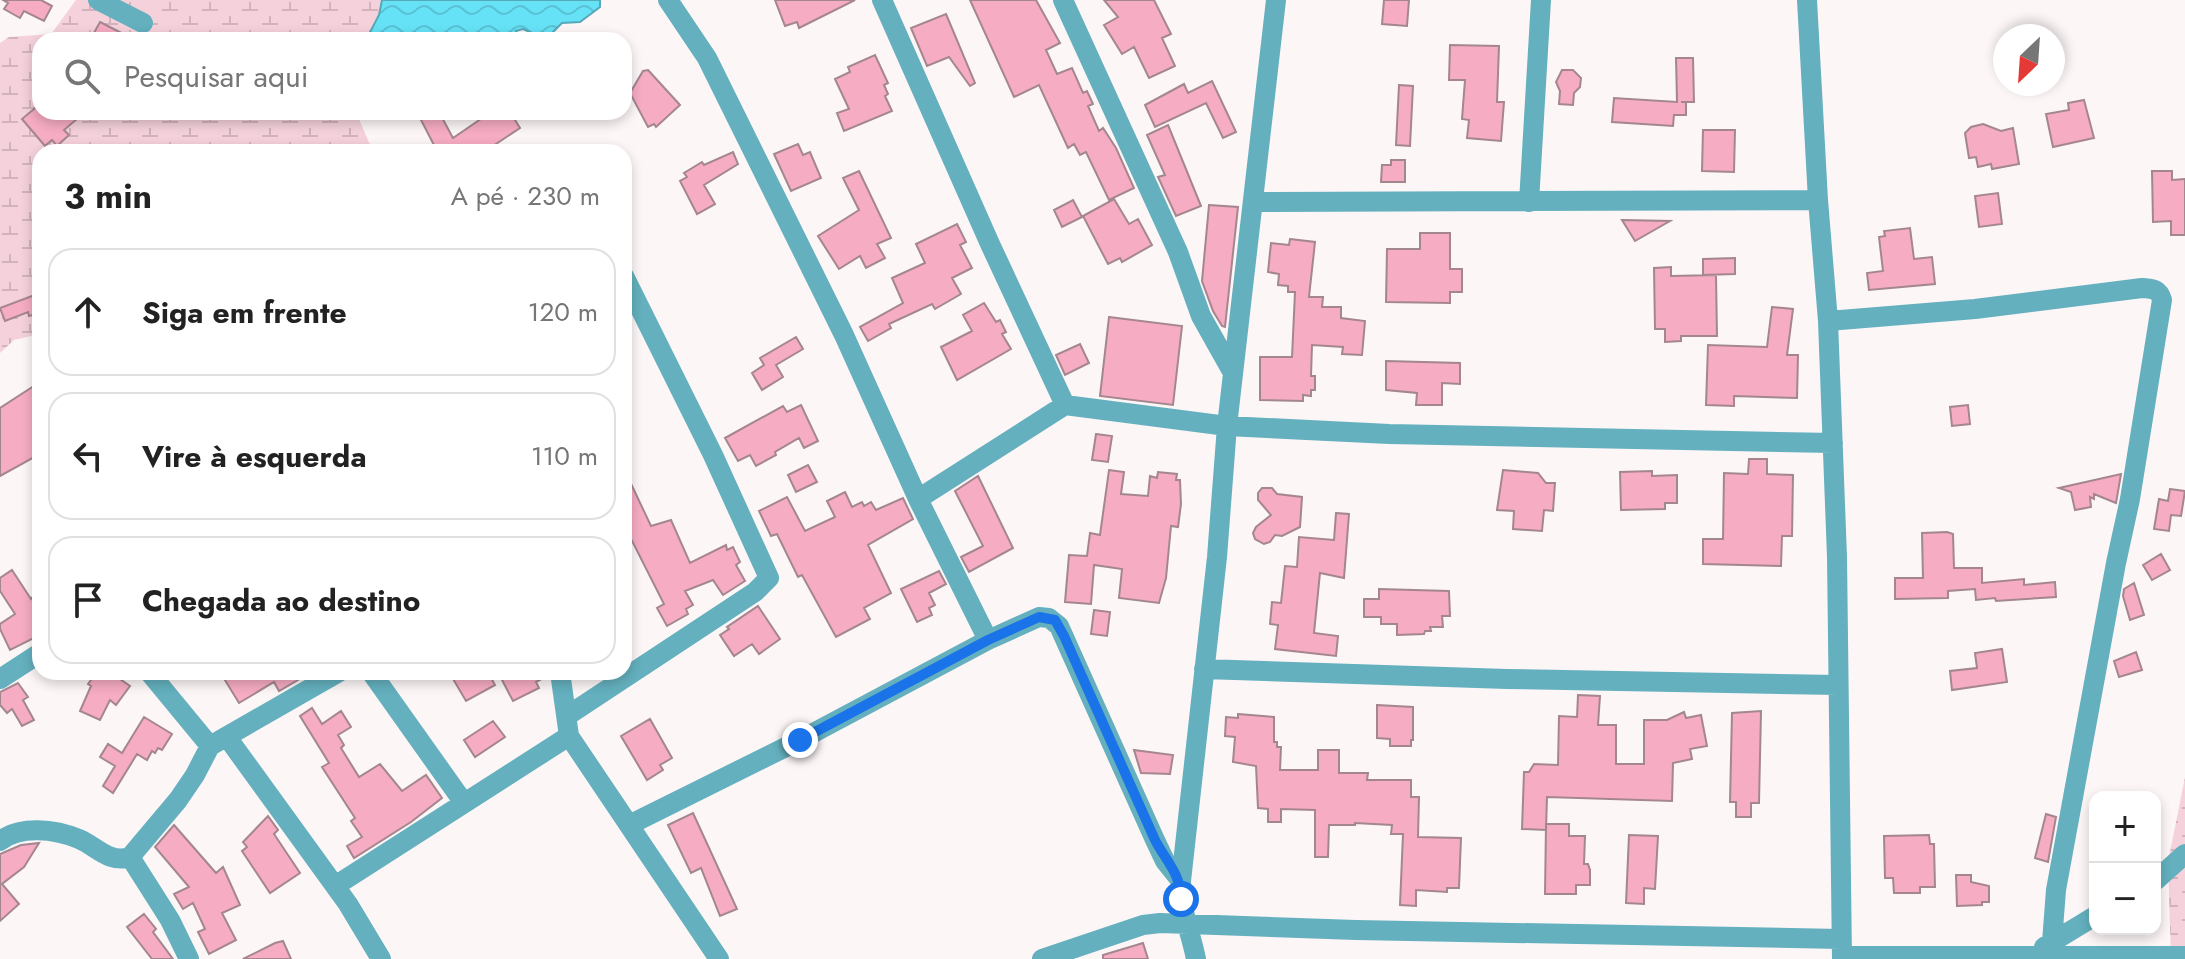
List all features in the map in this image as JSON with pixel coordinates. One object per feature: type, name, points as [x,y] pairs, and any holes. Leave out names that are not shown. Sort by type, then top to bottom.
[{"type":"street","points":[[98,0],[143,23]]},
{"type":"street","points":[[668,0],[707,58],[844,335],[918,499],[988,640]]},
{"type":"street","points":[[882,0],[1065,405]]},
{"type":"street","points":[[1063,0],[1178,252],[1201,316],[1233,373]]},
{"type":"street","points":[[1196,959],[1192,937],[1185,924],[1181,881],[1217,557],[1227,426],[1276,0]]},
{"type":"street","points":[[1529,202],[1541,0]]},
{"type":"street","points":[[1807,0],[1833,443],[1842,951]]},
{"type":"street","points":[[1253,202],[1818,200]]},
{"type":"street","points":[[1828,321],[1975,309],[2142,288],[2161,293],[2142,432],[2056,890],[2052,942]]},
{"type":"street","points":[[335,886],[464,803],[755,592],[769,578],[713,455],[632,292]]},
{"type":"street","points":[[918,499],[1065,405],[1227,426],[1389,434],[1833,443]]},
{"type":"street","points":[[629,825],[800,740],[988,640],[1039,617],[1049,618],[1059,626],[1165,861],[1181,881]]},
{"type":"street","points":[[0,679],[32,658]]},
{"type":"street","points":[[1204,669],[1838,685]]},
{"type":"street","points":[[157,680],[218,742],[335,886],[381,959]]},
{"type":"street","points":[[0,841],[10,832],[52,831],[80,839],[99,852],[120,860],[130,857],[178,800],[218,742],[325,680]]},
{"type":"street","points":[[377,680],[464,803]]},
{"type":"street","points":[[561,680],[568,726],[629,825],[719,959]]},
{"type":"street","points":[[2161,876],[2185,854]]},
{"type":"street","points":[[130,857],[170,920],[189,959]]},
{"type":"street","points":[[2025,958],[2089,920]]},
{"type":"street","points":[[1042,959],[1143,925],[1160,923],[2025,958],[2185,956]]},
{"type":"green space","points":[[76,0],[382,0],[370,32],[52,32]]},
{"type":"green space","points":[[32,35],[32,120],[359,120],[370,144],[32,144],[32,336],[14,340],[0,353],[0,43],[9,37]]},
{"type":"green space","points":[[2185,777],[2185,959],[2171,959],[2168,862]]},
{"type":"water","points":[[382,0],[600,0],[600,7],[580,22],[562,23],[553,32],[523,29],[516,32],[370,32]]},
{"type":"building","points":[[3,0],[41,0],[52,6],[44,21],[24,11],[20,18],[4,9],[8,3]]},
{"type":"building","points":[[775,0],[855,0],[799,28],[797,22],[785,26]]},
{"type":"building","points":[[970,0],[1036,0],[1060,43],[1046,50],[1057,74],[1072,68],[1083,93],[1087,91],[1093,104],[1088,106],[1099,131],[1103,128],[1116,148],[1134,188],[1109,200],[1086,152],[1080,155],[1074,144],[1068,148],[1039,85],[1014,97]]},
{"type":"building","points":[[1104,0],[1154,0],[1171,34],[1162,38],[1175,66],[1149,78],[1134,47],[1122,54],[1104,25],[1118,17]]},
{"type":"building","points":[[1384,0],[1409,0],[1407,26],[1382,24]]},
{"type":"building","points":[[946,14],[975,83],[970,86],[949,57],[927,66],[911,28]]},
{"type":"building","points":[[100,22],[119,32],[95,32]]},
{"type":"building","points":[[1450,45],[1499,46],[1497,102],[1504,102],[1501,141],[1467,138],[1469,120],[1462,119],[1465,80],[1449,80]]},
{"type":"building","points":[[875,55],[888,83],[884,85],[888,94],[885,96],[892,111],[844,131],[837,113],[849,109],[835,79],[850,72],[848,67]]},
{"type":"building","points":[[1676,58],[1693,58],[1694,102],[1686,102],[1686,115],[1674,115],[1673,126],[1612,122],[1614,98],[1677,102]]},
{"type":"building","points":[[648,70],[680,105],[656,127],[654,124],[648,127],[632,97],[632,90],[643,71]]},
{"type":"building","points":[[1562,70],[1573,70],[1581,78],[1580,87],[1574,93],[1573,105],[1559,104],[1560,91],[1556,82]]},
{"type":"building","points":[[1212,81],[1236,132],[1223,138],[1206,103],[1155,127],[1145,105],[1184,84],[1188,93]]},
{"type":"building","points":[[1399,85],[1413,86],[1410,146],[1396,145]]},
{"type":"building","points":[[2084,100],[2094,138],[2053,147],[2046,114],[2069,110],[2068,103]]},
{"type":"building","points":[[32,111],[32,120],[76,120],[64,130],[69,135],[59,144],[52,140],[43,144],[22,119]]},
{"type":"building","points":[[421,120],[443,120],[453,138],[479,120],[515,120],[520,128],[496,144],[433,144]]},
{"type":"building","points":[[1983,124],[2001,131],[2013,128],[2019,164],[1992,169],[1991,164],[1978,167],[1976,157],[1969,158],[1965,133],[1971,127]]},
{"type":"building","points":[[1168,125],[1201,206],[1176,216],[1158,177],[1165,175],[1147,135]]},
{"type":"building","points":[[1703,130],[1735,130],[1734,172],[1702,171]]},
{"type":"building","points":[[798,144],[803,155],[810,152],[821,178],[791,191],[774,154]]},
{"type":"building","points":[[733,152],[738,164],[704,185],[715,204],[697,214],[680,181],[687,177],[684,173],[702,162],[704,165]]},
{"type":"building","points":[[1391,160],[1405,160],[1405,182],[1381,182],[1382,165],[1391,165]]},
{"type":"building","points":[[859,171],[891,238],[877,244],[885,258],[866,268],[860,256],[839,269],[818,236],[859,210],[843,178]]},
{"type":"building","points":[[2152,171],[2172,171],[2172,180],[2185,179],[2185,235],[2171,235],[2171,221],[2153,222]]},
{"type":"building","points":[[1998,193],[2002,224],[1979,227],[1975,196]]},
{"type":"building","points":[[1114,199],[1129,224],[1138,219],[1152,245],[1122,262],[1120,258],[1108,264],[1083,216]]},
{"type":"building","points":[[1073,200],[1082,217],[1062,227],[1054,210]]},
{"type":"building","points":[[1209,205],[1238,207],[1225,327],[1213,311],[1202,281]]},
{"type":"building","points":[[1622,220],[1670,221],[1635,241]]},
{"type":"building","points":[[957,224],[966,242],[960,245],[972,268],[952,278],[961,294],[935,309],[932,304],[889,324],[891,328],[868,341],[860,327],[903,303],[892,278],[925,263],[916,244]]},
{"type":"building","points":[[1910,228],[1914,259],[1932,257],[1935,284],[1869,290],[1867,273],[1883,271],[1879,237],[1885,236],[1884,231]]},
{"type":"building","points":[[1420,233],[1450,233],[1450,269],[1462,269],[1462,292],[1450,292],[1450,303],[1386,302],[1387,249],[1420,249]]},
{"type":"building","points":[[1290,239],[1315,242],[1309,297],[1323,297],[1322,307],[1341,307],[1341,318],[1365,321],[1362,355],[1342,354],[1343,347],[1312,345],[1311,376],[1315,376],[1315,390],[1311,390],[1311,396],[1303,395],[1303,401],[1260,400],[1260,357],[1292,357],[1295,292],[1288,292],[1288,286],[1278,285],[1279,274],[1268,272],[1271,243],[1289,245]]},
{"type":"building","points":[[1735,258],[1735,274],[1703,275],[1703,259]]},
{"type":"building","points":[[1671,267],[1671,276],[1716,275],[1717,336],[1681,336],[1681,341],[1665,342],[1665,329],[1655,329],[1654,268]]},
{"type":"building","points":[[32,296],[32,315],[29,316],[28,312],[5,321],[0,308]]},
{"type":"building","points":[[984,303],[996,322],[1000,320],[1006,332],[1002,334],[1011,349],[957,380],[941,347],[972,331],[963,315]]},
{"type":"building","points":[[1772,307],[1793,309],[1787,355],[1798,355],[1797,398],[1734,396],[1734,406],[1706,405],[1708,345],[1767,347]]},
{"type":"building","points":[[1109,317],[1182,326],[1173,405],[1100,396]]},
{"type":"building","points":[[796,337],[803,349],[776,365],[783,377],[762,390],[752,373],[764,365],[760,358]]},
{"type":"building","points":[[1080,344],[1089,363],[1065,375],[1056,355]]},
{"type":"building","points":[[1386,361],[1460,363],[1460,384],[1442,383],[1442,405],[1416,405],[1417,393],[1386,390]]},
{"type":"building","points":[[32,387],[32,458],[0,476],[0,408]]},
{"type":"building","points":[[801,405],[818,441],[804,448],[799,438],[756,466],[750,455],[738,461],[725,438],[783,406],[787,412]]},
{"type":"building","points":[[1968,405],[1970,424],[1952,426],[1950,407]]},
{"type":"building","points":[[1096,434],[1112,436],[1108,462],[1092,460]]},
{"type":"building","points":[[1749,459],[1767,459],[1767,474],[1793,475],[1792,536],[1782,536],[1781,566],[1703,564],[1703,539],[1723,539],[1724,473],[1748,474]]},
{"type":"building","points":[[808,465],[817,482],[796,492],[788,475]]},
{"type":"building","points":[[1109,470],[1124,472],[1121,494],[1148,496],[1150,476],[1157,478],[1158,472],[1177,474],[1176,480],[1180,480],[1178,527],[1171,526],[1166,578],[1159,603],[1119,598],[1122,569],[1094,565],[1091,604],[1065,602],[1069,555],[1087,556],[1090,533],[1100,535]]},
{"type":"building","points":[[1503,470],[1538,473],[1546,483],[1555,483],[1553,511],[1544,510],[1542,531],[1513,529],[1514,511],[1497,510]]},
{"type":"building","points":[[1652,471],[1652,476],[1677,475],[1677,503],[1665,503],[1665,509],[1621,510],[1620,472]]},
{"type":"building","points":[[2121,474],[2116,503],[2094,494],[2094,499],[2090,497],[2091,507],[2075,510],[2071,492],[2059,488]]},
{"type":"building","points":[[978,476],[1013,548],[969,572],[961,557],[983,546],[955,491]]},
{"type":"building","points":[[632,486],[651,526],[671,520],[690,563],[726,545],[727,550],[733,547],[740,562],[736,565],[745,581],[723,595],[713,580],[685,591],[693,605],[686,609],[688,614],[667,626],[657,608],[664,604],[632,541]]},
{"type":"building","points":[[1262,488],[1272,488],[1277,494],[1302,497],[1300,527],[1282,536],[1275,535],[1264,544],[1255,539],[1253,533],[1271,515],[1258,500]]},
{"type":"building","points":[[2170,489],[2185,491],[2181,516],[2171,515],[2169,531],[2154,529],[2159,499],[2168,501]]},
{"type":"building","points":[[845,492],[852,507],[871,502],[876,510],[903,498],[913,519],[868,545],[891,593],[864,608],[870,619],[836,637],[802,575],[798,577],[777,534],[771,536],[759,511],[787,497],[805,531],[835,517],[827,501]]},
{"type":"building","points":[[1336,513],[1349,514],[1344,578],[1320,573],[1314,633],[1338,636],[1336,656],[1275,649],[1278,625],[1270,624],[1272,602],[1281,603],[1285,566],[1297,567],[1299,537],[1334,540]]},
{"type":"building","points":[[1922,533],[1953,534],[1954,568],[1982,568],[1982,583],[2024,579],[2024,585],[2055,582],[2056,597],[1976,600],[1975,589],[1948,591],[1948,598],[1895,599],[1895,578],[1923,578]]},
{"type":"building","points":[[2161,554],[2170,570],[2152,580],[2143,565]]},
{"type":"building","points":[[12,570],[32,598],[32,639],[10,650],[0,624],[15,614],[0,591],[0,578]]},
{"type":"building","points":[[939,571],[946,584],[929,593],[935,605],[929,608],[932,615],[917,622],[901,589]]},
{"type":"building","points":[[2134,583],[2144,615],[2130,620],[2123,596],[2124,589]]},
{"type":"building","points":[[1379,589],[1449,591],[1450,616],[1442,616],[1443,627],[1430,627],[1431,631],[1424,634],[1397,635],[1397,624],[1381,624],[1381,617],[1364,617],[1364,599],[1379,599]]},
{"type":"building","points":[[758,606],[780,639],[759,654],[752,644],[734,656],[720,635]]},
{"type":"building","points":[[1094,610],[1110,612],[1107,636],[1091,634]]},
{"type":"building","points":[[2002,649],[2007,682],[1952,690],[1950,671],[1977,668],[1975,653]]},
{"type":"building","points":[[2136,652],[2142,670],[2119,677],[2114,661]]},
{"type":"building","points":[[91,680],[121,680],[130,686],[116,705],[110,700],[100,720],[80,711],[91,686],[88,684]]},
{"type":"building","points":[[225,680],[298,680],[279,691],[274,682],[239,703]]},
{"type":"building","points":[[454,680],[492,680],[495,685],[466,701]]},
{"type":"building","points":[[502,680],[540,680],[536,682],[539,688],[513,701]]},
{"type":"building","points":[[18,683],[28,697],[23,700],[34,720],[22,726],[12,709],[7,713],[0,705],[0,692]]},
{"type":"building","points":[[1578,695],[1600,696],[1598,725],[1616,725],[1616,764],[1644,764],[1644,720],[1667,720],[1684,712],[1686,718],[1701,715],[1707,746],[1690,749],[1692,759],[1673,763],[1672,801],[1547,797],[1546,830],[1522,829],[1524,772],[1529,772],[1534,764],[1558,765],[1559,716],[1577,717]]},
{"type":"building","points":[[1377,705],[1413,707],[1411,746],[1390,746],[1390,739],[1377,738]]},
{"type":"building","points":[[312,708],[322,724],[341,711],[351,727],[338,735],[344,745],[341,748],[359,777],[380,764],[402,791],[426,775],[442,798],[354,858],[347,846],[362,837],[351,821],[355,818],[322,767],[329,763],[300,716]]},
{"type":"building","points":[[1761,711],[1759,803],[1751,803],[1751,817],[1736,817],[1736,802],[1730,802],[1732,713]]},
{"type":"building","points":[[1238,714],[1274,717],[1274,742],[1281,747],[1280,770],[1318,770],[1318,750],[1339,750],[1339,773],[1368,773],[1367,780],[1411,780],[1411,797],[1419,797],[1418,837],[1461,838],[1459,888],[1447,888],[1447,892],[1416,890],[1416,906],[1400,905],[1403,834],[1391,834],[1392,825],[1329,825],[1328,857],[1315,857],[1315,810],[1281,809],[1281,822],[1268,822],[1268,809],[1258,808],[1256,766],[1233,762],[1235,737],[1225,736],[1226,717],[1238,718]]},
{"type":"building","points":[[144,717],[172,734],[162,750],[152,751],[147,760],[137,754],[113,793],[103,786],[115,766],[100,757],[108,744],[122,753]]},
{"type":"building","points":[[650,719],[672,758],[660,765],[663,770],[647,780],[621,736]]},
{"type":"building","points":[[493,721],[505,737],[475,757],[464,740]]},
{"type":"building","points":[[1134,750],[1173,755],[1170,774],[1141,773]]},
{"type":"building","points":[[693,813],[737,909],[720,916],[701,868],[691,873],[668,825]]},
{"type":"building","points":[[2046,814],[2056,817],[2048,862],[2035,858]]},
{"type":"building","points":[[268,816],[278,830],[274,834],[300,873],[270,893],[242,851],[247,847],[243,842]]},
{"type":"building","points":[[1546,824],[1569,824],[1569,836],[1585,836],[1584,864],[1588,864],[1590,870],[1590,885],[1576,885],[1576,894],[1545,894]]},
{"type":"building","points":[[174,825],[216,873],[223,867],[240,905],[222,913],[236,940],[209,954],[198,932],[205,929],[193,903],[183,909],[174,894],[189,887],[155,847]]},
{"type":"building","points":[[1629,835],[1658,836],[1655,889],[1644,888],[1644,904],[1626,903]]},
{"type":"building","points":[[1929,835],[1930,844],[1934,844],[1935,887],[1920,887],[1920,893],[1894,893],[1893,878],[1885,878],[1884,836]]},
{"type":"building","points":[[39,843],[24,867],[2,884],[19,904],[0,921],[0,854],[21,845]]},
{"type":"building","points":[[1956,875],[1971,875],[1971,882],[1989,886],[1989,902],[1957,906]]},
{"type":"building","points":[[144,914],[173,959],[152,959],[127,927]]},
{"type":"building","points":[[283,941],[291,959],[243,959],[275,943]]},
{"type":"building","points":[[1143,943],[1148,959],[1103,959],[1103,955]]},
{"type":"route","points":[[800,740],[988,640],[1039,617],[1055,620],[1165,861],[1181,881],[1181,899]]}]
